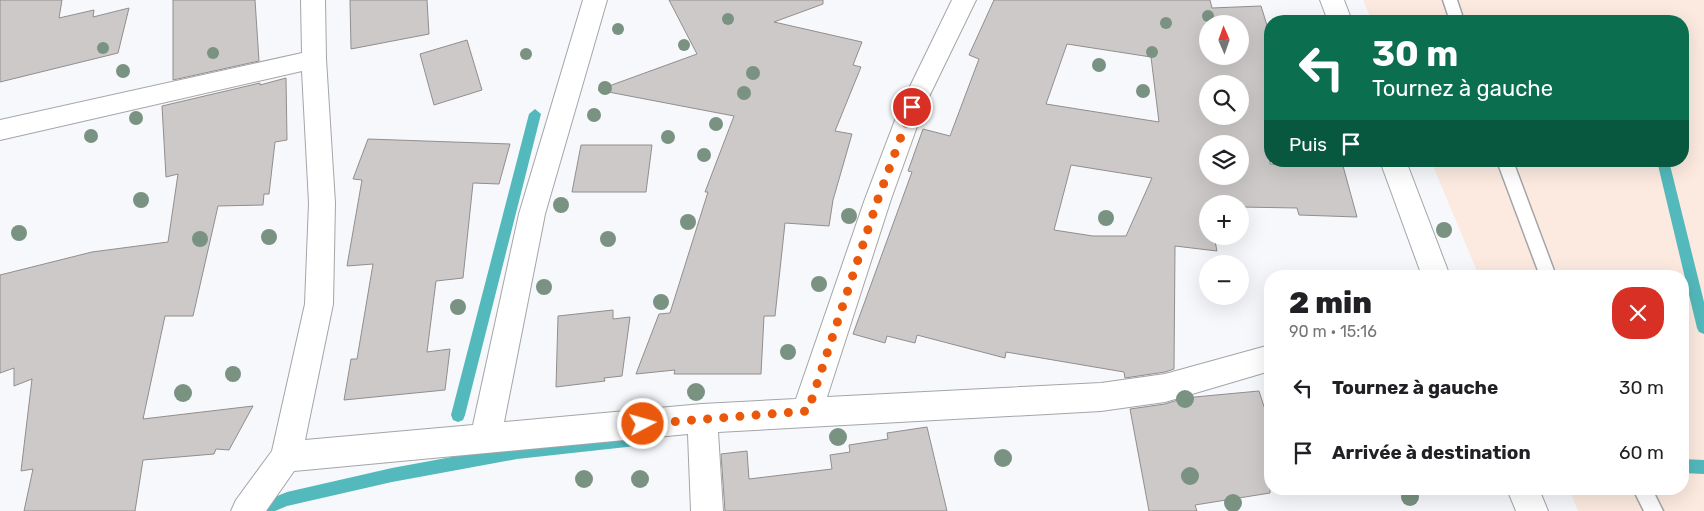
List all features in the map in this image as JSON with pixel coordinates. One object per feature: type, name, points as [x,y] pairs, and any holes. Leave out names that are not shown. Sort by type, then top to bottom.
[{"type":"street","points":[[247,511],[286,457],[318,304],[322,203],[314,59],[313,0]]},
{"type":"street","points":[[485,439],[532,214],[595,0]]},
{"type":"street","points":[[808,411],[878,199],[912,107],[964,0]]},
{"type":"street","points":[[1332,0],[1338,15]]},
{"type":"street","points":[[0,130],[314,59]]},
{"type":"street","points":[[1395,167],[1434,270]]},
{"type":"street","points":[[286,457],[702,418],[1101,397],[1165,388],[1264,360]]},
{"type":"street","points":[[702,418],[707,511]]},
{"type":"street","points":[[1525,495],[1532,511]]},
{"type":"lane","points":[[1450,0],[1455,15]]},
{"type":"lane","points":[[1507,167],[1546,270]]},
{"type":"lane","points":[[1645,495],[1654,511]]},
{"type":"shaded area","points":[[1363,0],[1704,0],[1704,511],[1578,511],[1571,495],[1689,495],[1689,270],[1476,270],[1434,167],[1689,167],[1689,15],[1369,15]]},
{"type":"building","points":[[0,0],[62,0],[59,18],[94,10],[93,17],[129,8],[118,53],[0,82]]},
{"type":"building","points":[[173,0],[255,0],[259,61],[173,80]]},
{"type":"building","points":[[350,0],[427,0],[429,34],[351,49]]},
{"type":"building","points":[[669,0],[823,0],[823,4],[774,22],[862,42],[853,65],[861,67],[835,131],[852,134],[833,200],[829,226],[785,223],[775,316],[764,316],[761,374],[674,374],[675,370],[636,374],[659,314],[670,313],[708,192],[705,192],[734,116],[598,90],[697,54]]},
{"type":"building","points":[[994,0],[1210,0],[1212,8],[1261,6],[1264,16],[1264,167],[1343,167],[1357,217],[1299,215],[1297,208],[1249,207],[1249,195],[1199,195],[1199,245],[1216,245],[1217,251],[1175,246],[1174,369],[1165,372],[1125,378],[1124,372],[1006,352],[1005,358],[917,335],[915,343],[887,336],[885,343],[853,334],[912,172],[908,171],[923,129],[950,136],[979,59],[969,55]],"holes":[[[1067,44],[1151,57],[1159,122],[1046,104]],[[1071,165],[1152,178],[1126,236],[1093,236],[1054,230]]]},
{"type":"building","points":[[467,40],[482,90],[434,105],[420,54]]},
{"type":"building","points":[[286,78],[287,140],[275,142],[269,194],[264,194],[263,205],[218,206],[193,316],[165,316],[143,419],[253,406],[229,450],[216,449],[214,454],[143,460],[135,511],[24,511],[33,469],[21,471],[32,379],[14,386],[14,368],[0,373],[0,275],[92,252],[168,242],[178,174],[166,177],[162,106]]},
{"type":"building","points":[[368,139],[510,144],[499,184],[473,183],[463,278],[436,281],[427,352],[450,349],[445,390],[344,400],[351,359],[357,359],[373,264],[347,266],[362,180],[353,179]]},
{"type":"building","points":[[581,145],[652,145],[646,192],[572,192]]},
{"type":"building","points":[[613,310],[613,319],[630,317],[622,376],[604,378],[605,381],[556,387],[558,316]]},
{"type":"building","points":[[1259,391],[1264,406],[1264,494],[1195,505],[1197,511],[1149,511],[1130,409],[1165,404],[1184,398]]},
{"type":"building","points":[[927,427],[947,511],[725,511],[721,454],[747,451],[749,479],[832,469],[830,455],[850,452],[849,445],[888,439],[887,433]]},
{"type":"waterway","points":[[458,415],[535,114]]},
{"type":"waterway","points":[[1664,167],[1704,328]]},
{"type":"waterway","points":[[265,511],[270,506],[287,499],[392,475],[517,452],[636,439]]},
{"type":"waterway","points":[[1689,466],[1704,467]]},
{"type":"route","points":[[643,424],[808,411],[878,199],[912,107]]}]
